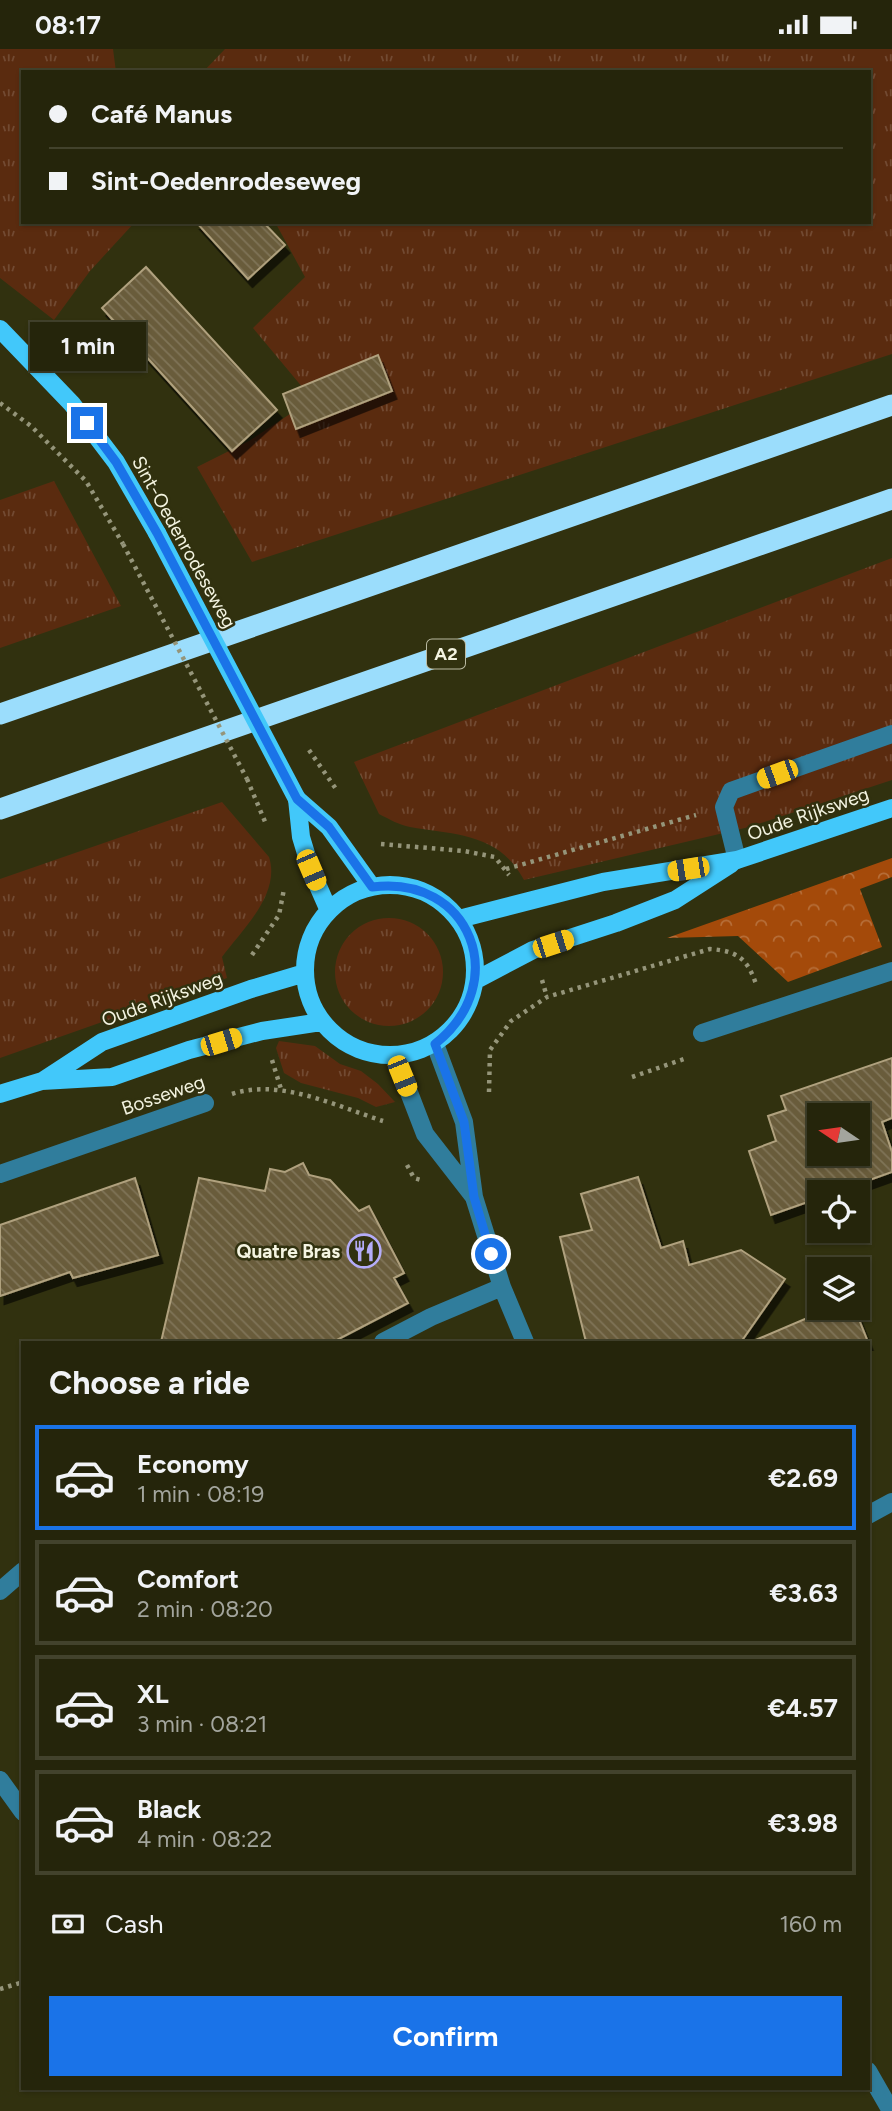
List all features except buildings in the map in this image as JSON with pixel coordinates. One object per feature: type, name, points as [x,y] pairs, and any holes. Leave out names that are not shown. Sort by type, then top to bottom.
[{"type":"highway","points":[[0,714],[892,405]]},
{"type":"highway","name":"A2","points":[[0,809],[892,499]]},
{"type":"main road","name":"Sint-Oedenrodeseweg","points":[[0,329],[72,404],[116,462],[157,533],[297,799],[329,827],[372,887]]},
{"type":"main road","name":"Sint-Oedenrodeseweg","points":[[297,799],[301,837],[311,870],[329,911]]},
{"type":"main road","name":"Oude Rijksweg","points":[[459,919],[603,883],[737,860],[892,808]]},
{"type":"main road","name":"Oude Rijksweg","points":[[476,980],[533,950],[675,900],[737,860]]},
{"type":"main road","points":[[391,884],[429,894],[446,905],[459,919],[473,948],[476,980],[462,1017],[450,1032],[435,1044],[416,1052],[395,1056],[367,1053],[341,1041],[321,1022],[309,999],[304,974],[307,949],[317,926],[329,911],[353,893],[372,887],[391,884]]},
{"type":"main road","name":"Oude Rijksweg","points":[[43,1081],[102,1042],[251,989],[304,974]]},
{"type":"main road","name":"Oude Rijksweg","points":[[0,1094],[43,1081],[112,1077],[251,1033],[321,1022]]},
{"type":"street","name":"Oude Rijksweg","points":[[737,860],[724,807],[731,791],[892,734]]},
{"type":"street","points":[[702,1034],[892,971]]},
{"type":"street","points":[[435,1044],[464,1122],[474,1197],[502,1287],[525,1341]]},
{"type":"street","points":[[395,1056],[425,1134],[474,1197]]},
{"type":"street","name":"Bosseweg","points":[[0,1174],[205,1103]]},
{"type":"street","points":[[385,1341],[431,1317],[502,1287]]},
{"type":"street","points":[[870,1514],[892,1502]]},
{"type":"street","points":[[0,1591],[21,1573]]},
{"type":"street","points":[[0,1780],[21,1809]]},
{"type":"street","points":[[870,2074],[891,2111]]},
{"type":"path","points":[[0,403],[31,426],[86,481],[123,544],[247,779],[271,835]]},
{"type":"path","points":[[309,750],[340,795]]},
{"type":"path","points":[[506,869],[724,807]]},
{"type":"path","points":[[488,1083],[490,1050],[511,1021],[547,997],[710,949],[729,951],[745,960],[766,1012]]},
{"type":"path","points":[[632,1077],[699,1053],[702,1034]]},
{"type":"path","name":"Bosseweg","points":[[205,1103],[248,1089],[281,1089],[383,1121]]},
{"type":"path","points":[[0,1989],[21,1983]]},
{"type":"green space","points":[[0,49],[113,49],[116,70],[21,70],[21,224],[133,224],[90,271],[54,320],[0,278]]},
{"type":"green space","points":[[225,49],[892,49],[892,354],[252,562],[197,467],[249,441],[361,367],[303,388],[253,328],[305,277],[276,224],[871,224],[871,70],[205,70]]},
{"type":"green space","points":[[54,481],[121,606],[0,648],[0,500]]},
{"type":"green space","points":[[892,558],[892,780],[749,827],[524,880],[502,853],[489,845],[460,835],[406,826],[379,814],[354,762]]},
{"type":"green space","points":[[222,802],[269,857],[271,871],[270,884],[258,911],[222,957],[227,978],[0,1058],[0,879]]},
{"type":"green space","points":[[892,858],[892,877],[860,889],[882,947],[788,982],[738,936],[667,938]]},
{"type":"green space","points":[[389,918],[410,922],[427,934],[439,951],[443,972],[439,993],[427,1010],[410,1022],[389,1026],[368,1022],[351,1010],[339,993],[335,972],[339,951],[351,934],[368,922]]},
{"type":"green space","points":[[279,1041],[315,1046],[340,1064],[361,1071],[395,1102],[376,1107],[358,1098],[301,1083],[284,1073],[276,1048]]},
{"type":"place","name":"Quatre Bras","points":[[364,1251]]},
{"type":"route","points":[[87,423],[116,462],[157,533],[297,799],[329,827],[372,887],[391,884],[429,894],[446,905],[468,933],[476,964],[476,980],[471,999],[450,1032],[435,1044],[464,1122],[474,1197],[491,1254]]}]
